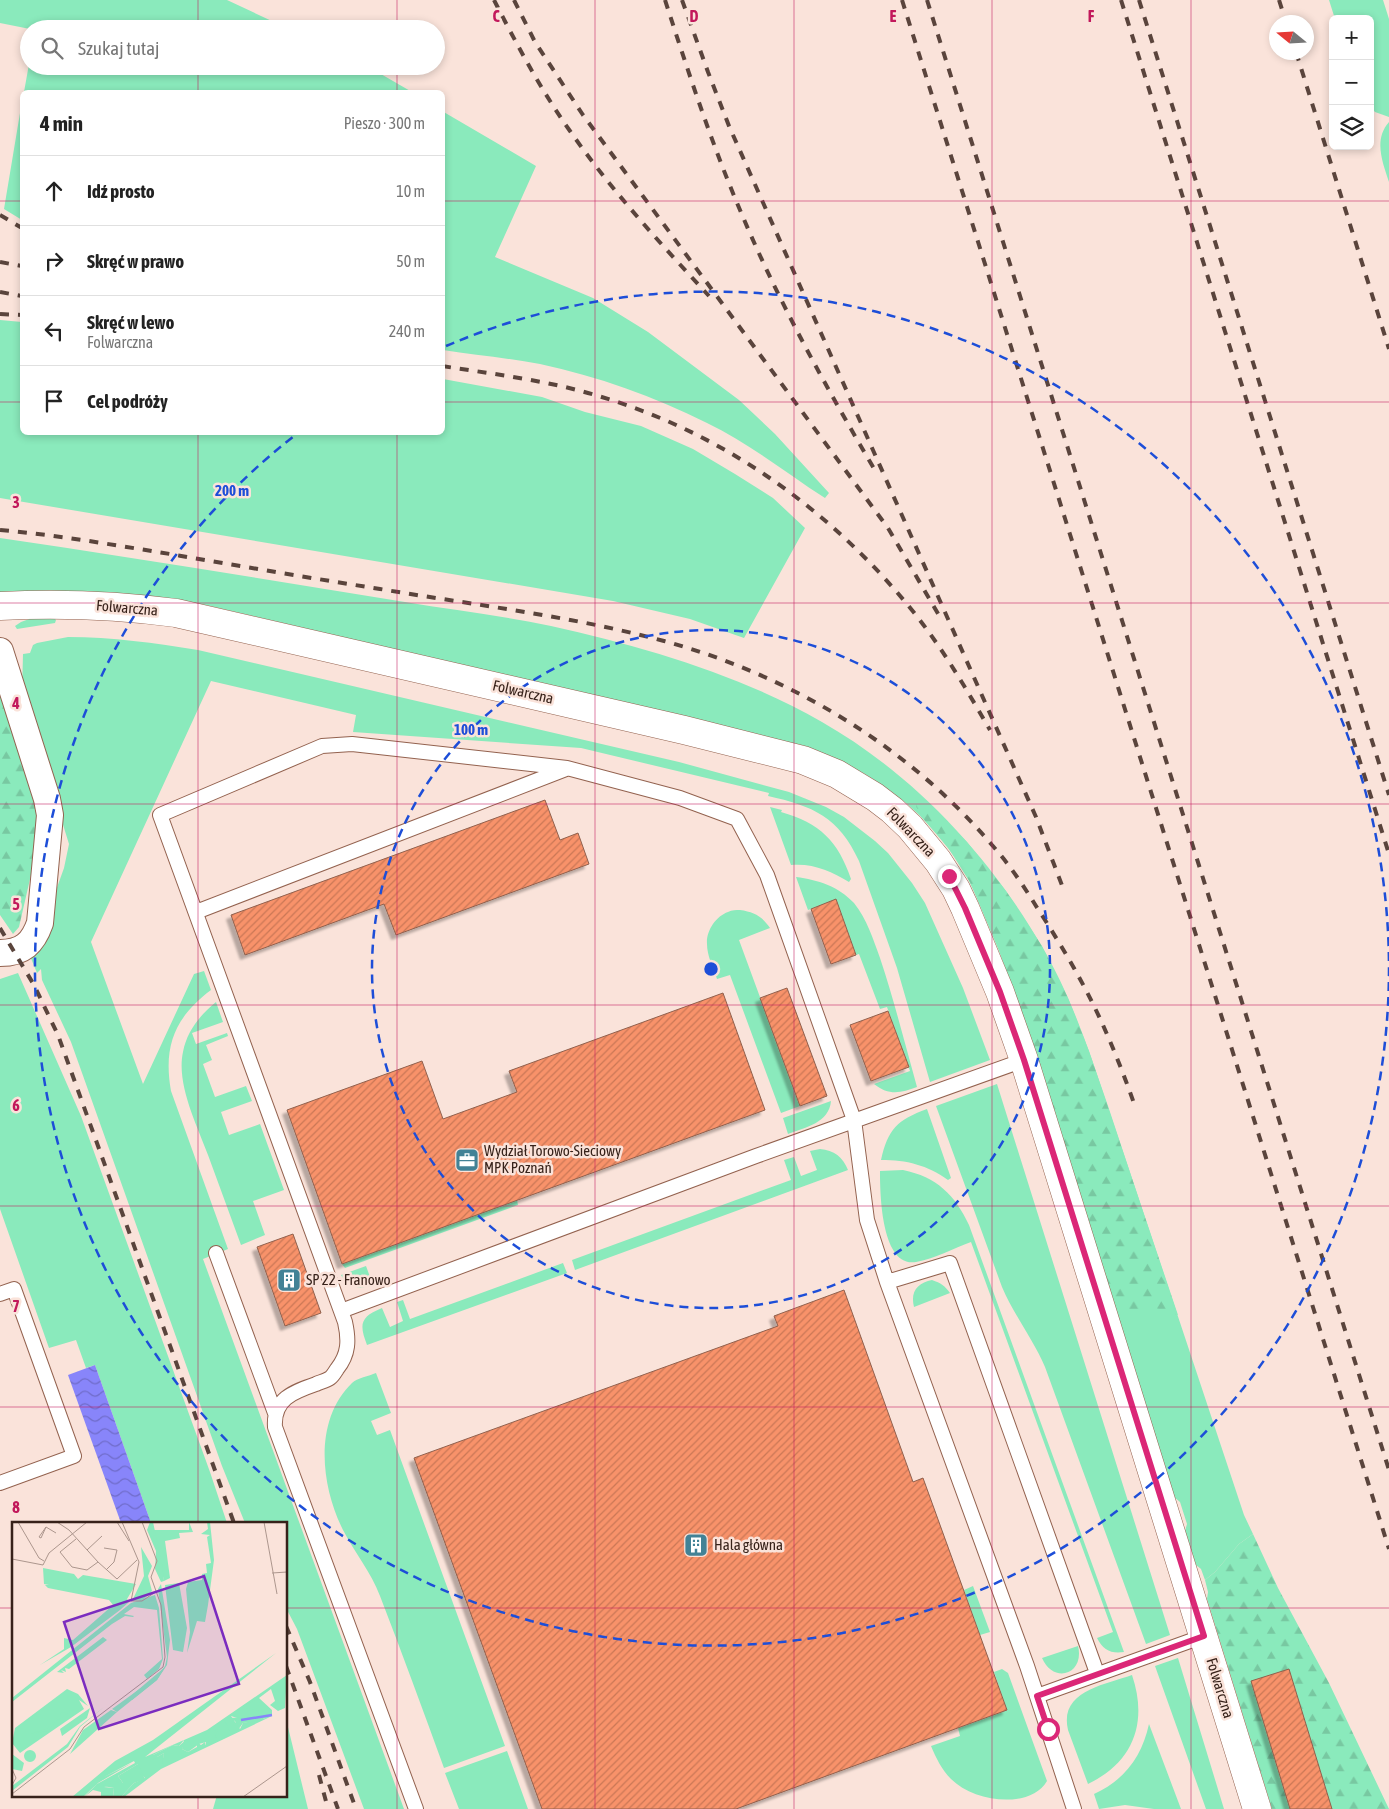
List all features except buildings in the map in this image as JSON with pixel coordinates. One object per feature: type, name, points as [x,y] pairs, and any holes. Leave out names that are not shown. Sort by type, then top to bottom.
[{"type":"street","name":"Folwarczna","points":[[0,606],[32,604],[111,605],[176,612],[242,626],[684,730],[802,760],[836,774],[875,797],[892,810],[926,845],[944,868],[965,908],[1000,992],[1024,1060],[1257,1809]]},
{"type":"street","points":[[0,652],[48,798],[50,824],[40,923],[36,935],[24,948],[0,953]]},
{"type":"lane","points":[[275,1413],[279,1405],[293,1393],[330,1378],[343,1362],[348,1347],[348,1337],[341,1311],[160,815],[322,746],[352,744],[567,768],[680,798],[738,819],[767,875],[854,1120],[869,1228],[1037,1696],[1074,1809]]},
{"type":"lane","points":[[196,912],[567,768]]},
{"type":"lane","points":[[341,1311],[854,1120],[1024,1060]]},
{"type":"lane","points":[[216,1254],[275,1413],[277,1432],[416,1809]]},
{"type":"lane","points":[[887,1282],[950,1263],[1097,1673]]},
{"type":"lane","points":[[0,1294],[14,1290],[74,1456],[0,1483]]},
{"type":"lane","points":[[1037,1696],[1204,1636]]},
{"type":"green space","points":[[0,0],[227,0],[270,20],[20,20],[20,27],[0,23]]},
{"type":"green space","points":[[1329,0],[1383,0],[1389,19],[1389,117],[1374,111],[1374,15],[1334,15]]},
{"type":"green space","points":[[27,75],[383,75],[409,90],[24,90]]},
{"type":"green space","points":[[20,113],[20,219],[4,209]]},
{"type":"green space","points":[[445,113],[536,166],[495,257],[593,298],[648,332],[739,400],[775,434],[829,493],[825,498],[753,449],[687,413],[604,381],[561,369],[516,360],[445,350]]},
{"type":"green space","points":[[1389,122],[1389,182],[1382,159],[1380,144],[1381,136]]},
{"type":"green space","points":[[0,320],[20,322],[20,435],[445,435],[445,379],[542,397],[585,412],[641,426],[693,449],[735,474],[773,498],[805,528],[744,638],[690,619],[613,601],[0,498]]},
{"type":"green space","points":[[0,538],[515,619],[586,634],[690,664],[757,690],[822,722],[887,766],[946,819],[973,849],[998,880],[1020,912],[1052,964],[1079,1024],[1094,1065],[1244,1515],[1253,1534],[1239,1544],[1215,1572],[1205,1580],[1201,1569],[1196,1565],[1185,1531],[1187,1524],[1180,1502],[1174,1497],[1055,1114],[1003,959],[979,902],[962,869],[934,830],[902,800],[866,775],[826,754],[805,746],[206,605],[155,597],[78,591],[0,593]]},
{"type":"green space","points":[[32,618],[54,618],[56,620],[55,623],[17,629],[15,626]]},
{"type":"green space","points":[[68,637],[101,638],[198,650],[679,762],[789,792],[826,807],[844,817],[888,853],[925,903],[963,988],[990,1060],[930,1082],[897,968],[859,861],[843,834],[823,816],[811,809],[768,796],[769,793],[581,748],[353,732],[356,715],[211,681],[91,942],[143,1084],[194,974],[204,971],[211,990],[188,1011],[180,1022],[174,1034],[169,1060],[171,1091],[228,1249],[203,1259],[404,1809],[364,1809],[297,1629],[288,1612],[288,1522],[245,1522],[222,1466],[71,1042],[42,980],[41,969],[37,973],[30,956],[36,946],[64,868],[69,844],[22,692],[23,654],[30,653],[33,645]]},
{"type":"green space","points":[[0,691],[39,808],[33,866],[19,927],[13,934],[0,915]]},
{"type":"green space","points":[[917,801],[929,804],[967,842],[1006,891],[1042,946],[1068,998],[1089,1051],[1178,1315],[1154,1308],[1143,1308],[1132,1315],[1124,1313],[1111,1295],[1030,1037],[999,951],[970,882],[949,849],[920,815],[916,806]]},
{"type":"green space","points":[[770,807],[782,810],[781,812],[807,822],[826,835],[846,866],[851,879],[849,882],[821,869],[807,865],[791,865]]},
{"type":"green space","points":[[796,877],[820,882],[841,892],[854,903],[863,916],[885,974],[917,1087],[906,1091],[890,1092],[874,1084],[910,1071],[887,1007],[880,1009],[859,954],[856,955],[836,900],[808,910]]},
{"type":"green space","points":[[740,910],[757,915],[770,928],[739,940],[800,1106],[781,1113],[730,975],[717,979],[708,953],[708,934],[716,920],[731,911]]},
{"type":"green space","points":[[18,973],[81,1116],[227,1522],[151,1522],[95,1365],[86,1368],[76,1340],[49,1348],[0,1209],[0,979]]},
{"type":"green space","points":[[216,1002],[223,1022],[192,1033],[196,1044],[227,1033],[228,1036],[206,1045],[212,1060],[203,1064],[215,1097],[246,1086],[252,1101],[221,1112],[229,1135],[260,1124],[284,1190],[253,1201],[265,1235],[241,1245],[193,1118],[182,1077],[183,1052],[191,1030],[205,1012]]},
{"type":"green space","points":[[997,1084],[1170,1635],[1146,1644],[1045,1367],[1002,1287],[936,1106]]},
{"type":"green space","points":[[831,1101],[826,1114],[816,1123],[788,1134],[783,1118]]},
{"type":"green space","points":[[927,1109],[951,1178],[948,1180],[916,1164],[881,1160],[887,1140],[895,1127],[908,1117]]},
{"type":"green space","points":[[820,1149],[837,1155],[848,1170],[575,1270],[572,1260],[791,1180],[784,1160],[794,1157],[801,1176],[817,1170],[810,1151]]},
{"type":"green space","points":[[903,1170],[926,1177],[944,1189],[964,1214],[1124,1652],[1108,1650],[1102,1646],[1097,1638],[1113,1632],[971,1242],[937,1256],[916,1262],[904,1261],[889,1242],[882,1211],[880,1171]]},
{"type":"green space","points":[[517,1200],[518,1205],[345,1268],[342,1264]]},
{"type":"green space","points":[[563,1263],[567,1273],[367,1345],[363,1332],[363,1322],[369,1315],[382,1308],[390,1327],[403,1321],[397,1302],[403,1300],[410,1319]]},
{"type":"green space","points":[[366,1266],[373,1285],[354,1287],[347,1283],[341,1275]]},
{"type":"green space","points":[[932,1280],[938,1282],[950,1293],[914,1307],[913,1296],[916,1289],[923,1283]]},
{"type":"green space","points":[[376,1373],[391,1413],[371,1421],[377,1435],[390,1430],[505,1746],[444,1768],[376,1587],[335,1513],[326,1474],[326,1435],[331,1416],[340,1398],[354,1381]]},
{"type":"green space","points":[[1253,1534],[1278,1588],[1329,1683],[1389,1809],[1272,1809],[1207,1599],[1208,1592],[1205,1580],[1215,1572],[1239,1544]]},
{"type":"green space","points":[[973,1586],[990,1632],[980,1635],[964,1590]]},
{"type":"green space","points":[[1078,1646],[1079,1656],[1077,1663],[1067,1673],[1054,1671],[1047,1666],[1042,1658]]},
{"type":"green space","points":[[1178,1658],[1224,1809],[1206,1809],[1155,1666]]},
{"type":"green space","points":[[1002,1669],[1008,1673],[1047,1781],[1039,1790],[1029,1796],[1002,1800],[988,1798],[961,1787],[945,1772],[931,1746],[960,1736],[958,1728],[1007,1710],[994,1672]]},
{"type":"green space","points":[[1132,1675],[1137,1692],[1138,1709],[1133,1739],[1117,1764],[1104,1775],[1088,1784],[1068,1730],[1067,1717],[1070,1706],[1086,1692]]},
{"type":"green space","points":[[1149,1724],[1181,1809],[1154,1809],[1125,1805],[1099,1809],[1094,1794],[1115,1782],[1130,1766],[1142,1746]]},
{"type":"green space","points":[[288,1727],[308,1809],[213,1809],[217,1796],[288,1796]]},
{"type":"green space","points":[[507,1751],[528,1809],[459,1809],[445,1773]]},
{"type":"water","points":[[95,1365],[151,1522],[121,1522],[68,1375]]},
{"type":"railway","points":[[494,0],[539,83],[586,153],[636,216],[709,296]]},
{"type":"railway","points":[[514,0],[535,42],[583,115],[888,528],[940,617]]},
{"type":"railway","points":[[665,0],[691,80],[729,184],[755,244],[804,343],[876,472]]},
{"type":"railway","points":[[682,0],[729,126],[1036,817],[1063,888]]},
{"type":"railway","points":[[902,0],[1389,1549]]},
{"type":"railway","points":[[927,0],[1389,1470]]},
{"type":"railway","points":[[1121,0],[1389,854]]},
{"type":"railway","points":[[1139,0],[1389,795]]},
{"type":"railway","points":[[1279,0],[1284,15]]},
{"type":"railway","points":[[1299,60],[1389,349]]},
{"type":"railway","points":[[0,215],[20,227]]},
{"type":"railway","points":[[0,262],[20,266]]},
{"type":"railway","points":[[0,292],[20,296]]},
{"type":"railway","points":[[0,314],[20,315]]},
{"type":"railway","points":[[445,366],[557,385],[643,411],[688,431],[732,454],[774,481],[814,511],[852,544],[887,580],[938,646],[990,730]]},
{"type":"railway","points":[[0,530],[107,544],[523,612],[629,632],[711,655],[801,694],[884,746],[923,776],[959,809],[992,845],[1021,882],[1082,983],[1110,1041],[1136,1109]]},
{"type":"railway","points":[[0,928],[34,985],[58,1035],[234,1522]]},
{"type":"railway","points":[[288,1631],[310,1682],[356,1809]]},
{"type":"railway","points":[[288,1672],[338,1809]]},
{"type":"railway","points":[[319,1775],[328,1809]]},
{"type":"place","name":"Wydział Torowo-Sieciowy MPK Poznań","points":[[467,1160]]},
{"type":"place","name":"SP 22 - Franowo","points":[[289,1280]]},
{"type":"place","name":"Hala główna","points":[[696,1545]]},
{"type":"route","points":[[949,876],[965,908],[1000,992],[1024,1060],[1204,1636],[1037,1696],[1048,1729]]}]
